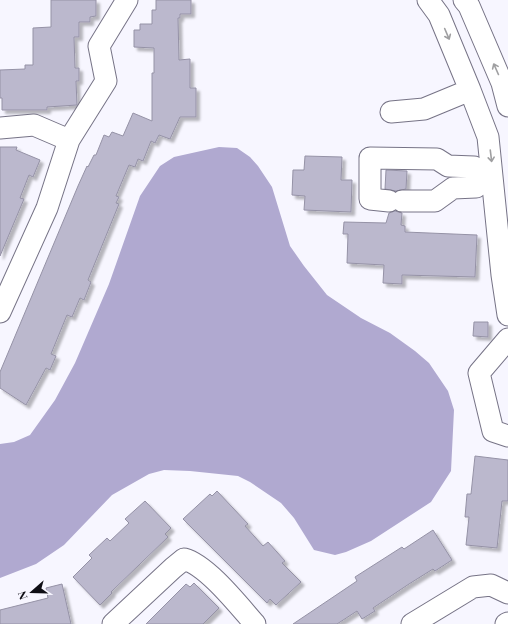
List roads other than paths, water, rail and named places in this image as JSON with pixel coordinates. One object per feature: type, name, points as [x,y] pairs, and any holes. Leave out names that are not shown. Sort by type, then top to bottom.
[{"type":"street","points":[[0,312],[47,208],[69,140],[106,81],[99,46],[128,0]]},
{"type":"street","points":[[428,0],[438,15],[488,137],[495,177],[502,275],[508,315]]},
{"type":"street","points":[[464,0],[469,6],[502,83],[508,106]]},
{"type":"street","points":[[390,112],[424,109],[470,90]]},
{"type":"street","points":[[0,128],[34,125],[69,140]]},
{"type":"street","points":[[454,177],[448,166],[437,159],[370,158],[370,199],[434,201],[454,177],[474,167],[495,177]]},
{"type":"street","points":[[508,339],[479,373],[493,431],[508,436]]},
{"type":"street","points":[[113,624],[184,559],[191,561],[208,574],[255,624]]},
{"type":"street","points":[[412,624],[473,587],[491,585],[508,593]]}]
